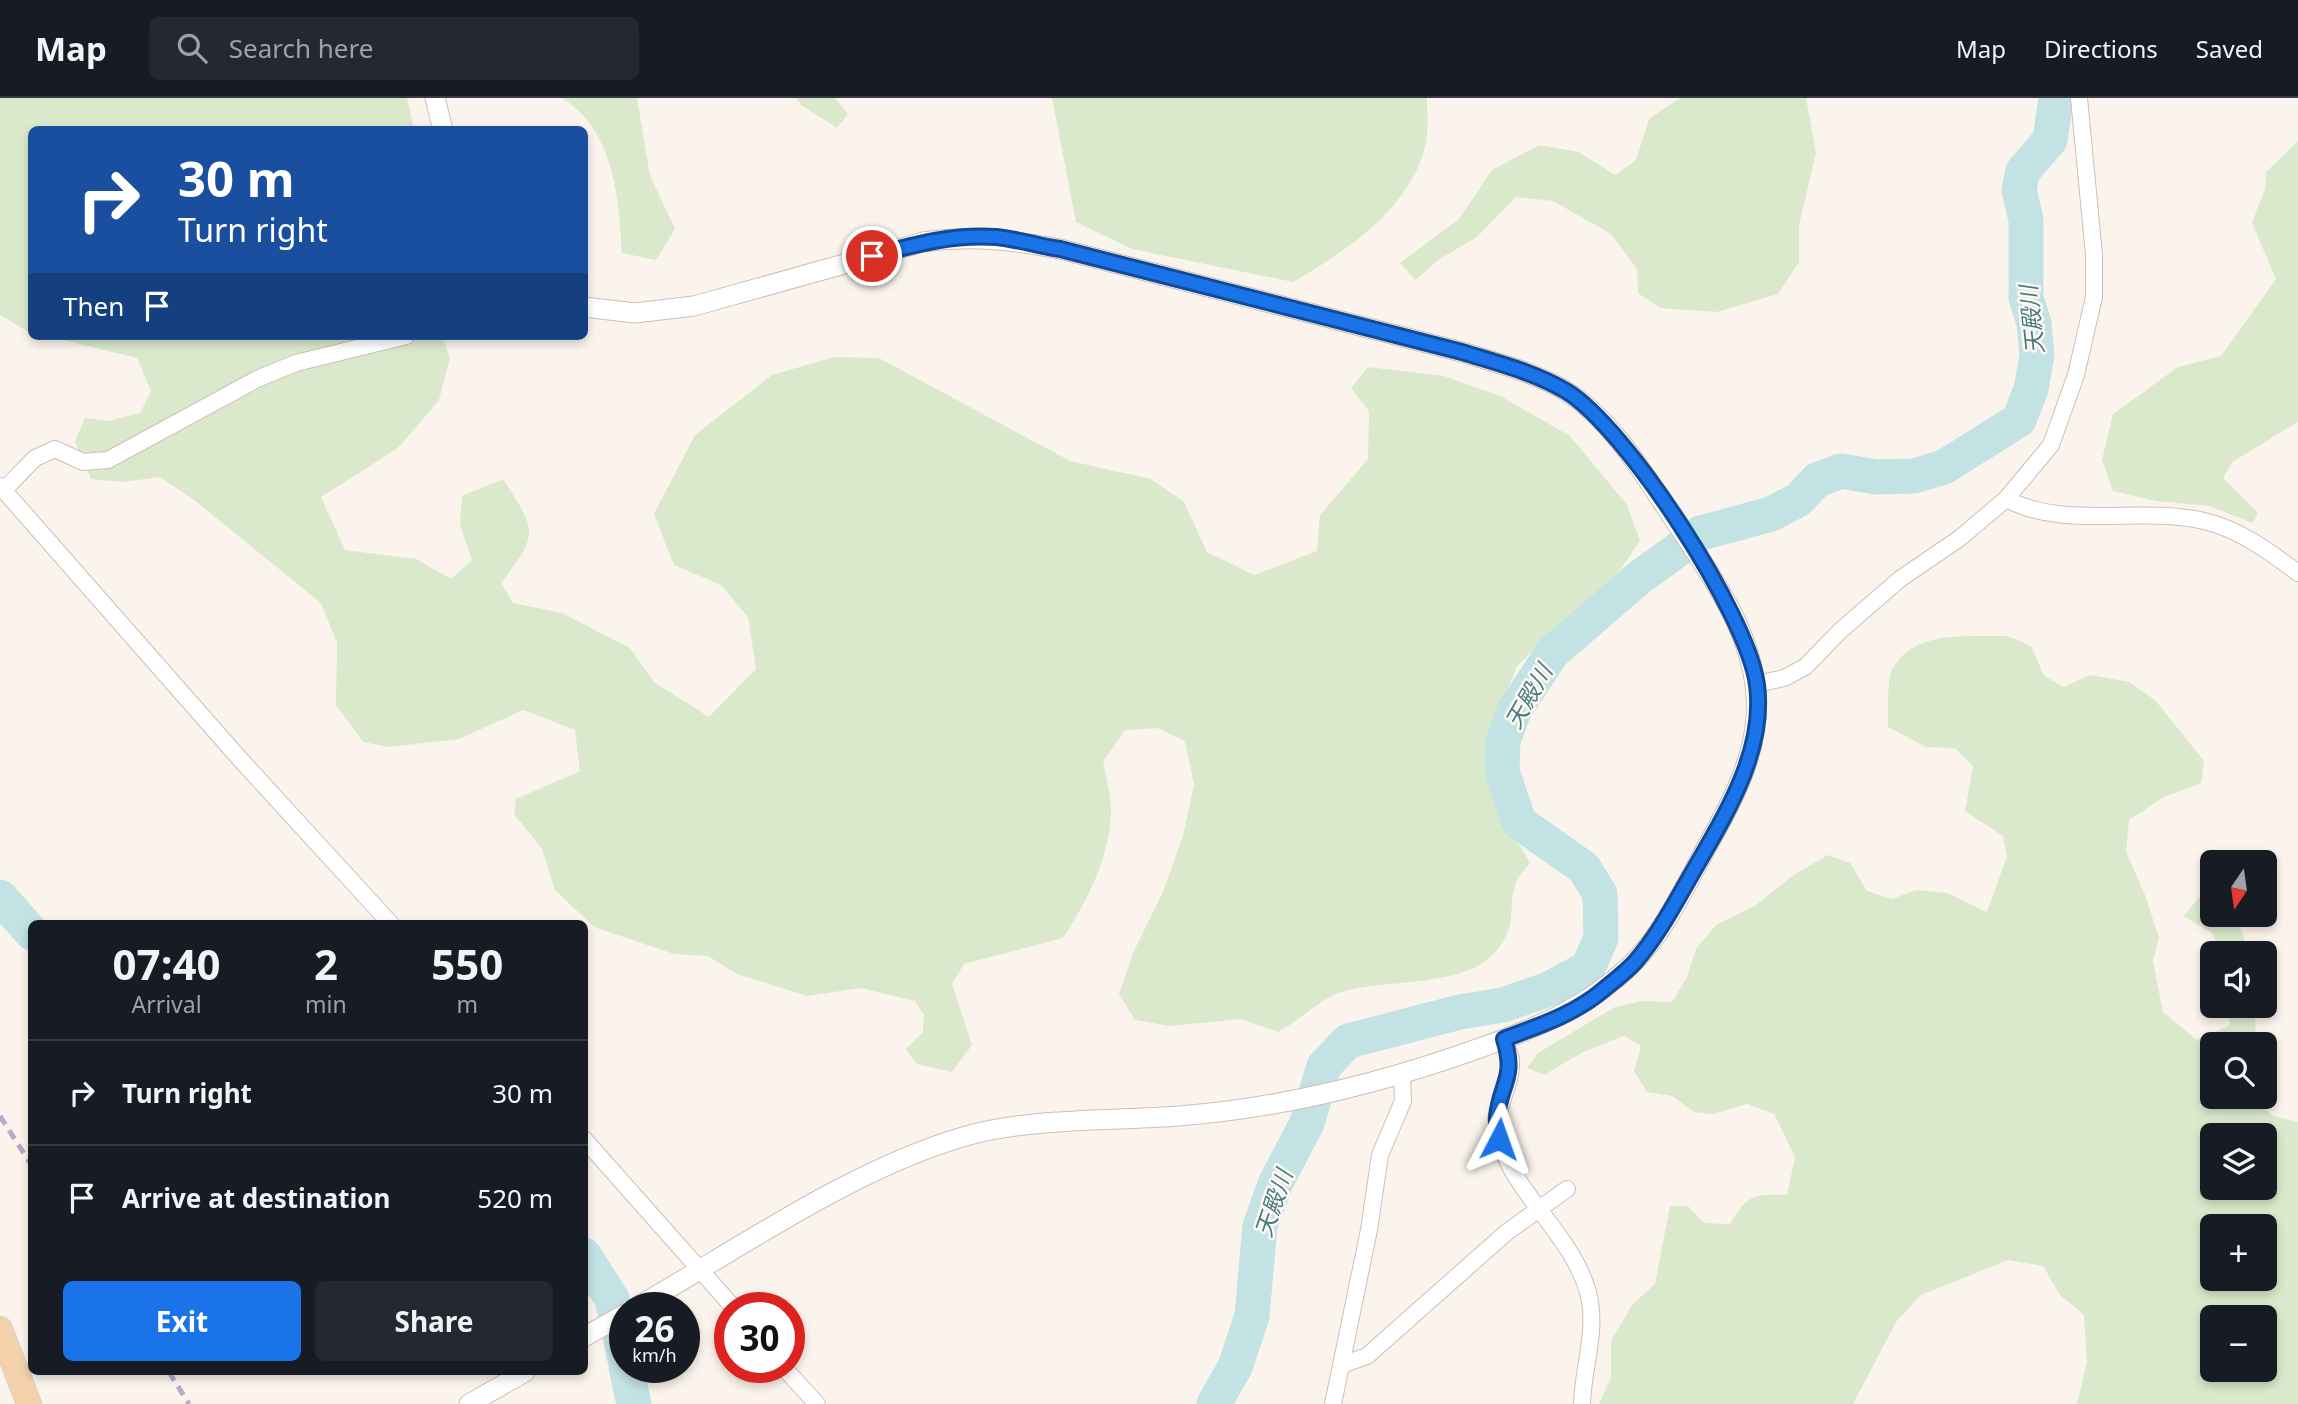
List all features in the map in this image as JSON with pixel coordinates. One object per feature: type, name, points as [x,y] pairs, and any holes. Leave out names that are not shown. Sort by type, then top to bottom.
[{"type":"main road","points":[[0,1329],[29,1404]]},
{"type":"street","points":[[435,98],[442,126]]},
{"type":"street","points":[[1757,684],[1784,678],[1805,667],[1839,631],[1900,579],[1960,538],[2006,499],[2051,445],[2076,375],[2094,297],[2094,255],[2079,98]]},
{"type":"street","points":[[588,307],[635,313],[694,306],[923,242],[958,237],[997,237],[1060,249],[1448,349],[1519,370],[1566,392],[1603,421],[1636,463],[1698,555],[1740,629],[1757,684],[1757,719],[1750,756],[1731,804],[1661,925],[1635,961],[1601,992],[1557,1018],[1402,1075],[1288,1104],[1222,1113],[1039,1125],[968,1135],[882,1167],[664,1292]]},
{"type":"street","points":[[387,920],[1,488],[35,458],[55,449],[83,461],[108,460],[257,379],[296,363],[390,340]]},
{"type":"street","points":[[2006,499],[2018,505],[2068,515],[2202,520],[2265,548],[2298,573]]},
{"type":"street","points":[[1504,1039],[1511,1060],[1508,1084],[1497,1116],[1499,1139],[1517,1176],[1577,1264],[1588,1293],[1592,1321],[1591,1348],[1582,1404]]},
{"type":"street","points":[[1333,1404],[1369,1230],[1380,1155],[1403,1101],[1402,1075]]},
{"type":"street","points":[[588,1143],[720,1292]]},
{"type":"street","points":[[1341,1366],[1367,1356],[1507,1232],[1567,1189]]},
{"type":"street","points":[[588,1335],[609,1323]]},
{"type":"street","points":[[469,1404],[520,1375]]},
{"type":"street","points":[[798,1383],[817,1404]]},
{"type":"green space","points":[[0,98],[407,98],[413,126],[28,126],[28,331],[0,315]]},
{"type":"green space","points":[[562,98],[637,98],[650,176],[675,229],[656,260],[622,253],[619,210],[603,147],[593,128]]},
{"type":"green space","points":[[796,98],[835,98],[848,114],[837,128],[801,105]]},
{"type":"green space","points":[[1052,98],[1427,98],[1427,135],[1417,170],[1390,209],[1354,242],[1293,282],[1132,249],[1076,222]]},
{"type":"green space","points":[[1680,98],[1806,98],[1816,153],[1799,225],[1799,262],[1778,294],[1717,312],[1660,308],[1638,293],[1637,269],[1611,234],[1553,201],[1516,197],[1477,237],[1438,260],[1415,280],[1400,263],[1459,219],[1492,170],[1539,145],[1579,152],[1615,175],[1636,160],[1649,119]]},
{"type":"green space","points":[[2298,141],[2298,422],[2232,462],[2223,478],[2258,513],[2253,523],[2209,506],[2156,501],[2113,491],[2102,460],[2113,414],[2178,367],[2221,356],[2276,279],[2252,223],[2265,189],[2266,172]]},
{"type":"green space","points":[[63,340],[443,340],[450,358],[439,400],[398,448],[321,497],[345,550],[416,559],[451,579],[472,560],[460,525],[462,496],[503,479],[522,510],[529,532],[522,553],[501,583],[513,603],[562,613],[630,648],[655,683],[709,717],[756,669],[748,617],[721,585],[674,565],[654,514],[695,435],[772,375],[834,357],[879,358],[1070,461],[1151,479],[1184,502],[1207,552],[1254,575],[1317,551],[1320,515],[1368,459],[1369,411],[1351,388],[1368,367],[1444,376],[1502,397],[1570,436],[1627,505],[1640,541],[1618,573],[1566,618],[1517,666],[1498,713],[1489,758],[1498,809],[1530,863],[1518,878],[1514,889],[1511,921],[1504,940],[1483,962],[1446,977],[1341,992],[1326,999],[1278,1032],[1241,1019],[1170,1026],[1135,1020],[1119,994],[1134,951],[1162,894],[1183,836],[1194,785],[1185,741],[1157,728],[1125,730],[1103,762],[1110,799],[1110,828],[1102,861],[1089,893],[1063,938],[964,964],[952,984],[972,1045],[952,1072],[917,1064],[906,1049],[923,1032],[924,1015],[915,1001],[861,988],[807,996],[737,974],[708,956],[674,954],[594,927],[555,890],[542,849],[514,814],[516,799],[580,771],[575,730],[523,710],[459,739],[389,747],[363,742],[336,705],[337,643],[321,603],[194,500],[160,477],[123,482],[91,479],[75,441],[85,418],[108,421],[140,413],[151,391],[137,358]]},
{"type":"green space","points":[[1960,636],[2007,636],[2031,646],[2044,676],[2064,687],[2090,675],[2129,682],[2155,700],[2204,761],[2201,783],[2164,797],[2129,820],[2126,852],[2145,895],[2159,938],[2153,961],[2163,1012],[2197,1040],[2200,1039],[2200,1109],[2265,1109],[2273,1116],[2298,1122],[2298,1404],[2077,1404],[2087,1362],[2084,1315],[2060,1295],[2043,1266],[2008,1260],[1921,1295],[1896,1322],[1853,1404],[1599,1404],[1611,1377],[1611,1341],[1632,1305],[1655,1284],[1670,1206],[1688,1206],[1704,1223],[1730,1224],[1752,1198],[1787,1195],[1795,1157],[1774,1114],[1747,1104],[1713,1114],[1694,1112],[1672,1096],[1647,1092],[1634,1071],[1641,1046],[1624,1036],[1583,1052],[1544,1075],[1527,1068],[1538,1053],[1615,1007],[1642,1001],[1672,1002],[1687,977],[1696,949],[1716,925],[1756,905],[1795,874],[1828,855],[1850,863],[1867,891],[1892,899],[1916,890],[1947,893],[1987,912],[2007,856],[2003,836],[1965,811],[1973,766],[1955,748],[1926,747],[1888,727],[1890,679],[1893,668],[1903,655],[1929,641]]},
{"type":"green space","points":[[2200,896],[2200,926],[2183,916]]},
{"type":"green space","points":[[2204,928],[2240,928],[2244,941],[2216,941],[2211,932]]},
{"type":"green space","points":[[2229,1018],[2255,1018],[2256,1032],[2215,1032],[2230,1025]]},
{"type":"waterway","name":"天殿川","points":[[1214,1404],[1235,1367],[1252,1316],[1260,1226],[1276,1182],[1307,1123],[1324,1066],[1348,1041],[1460,1012],[1503,1005],[1549,989],[1588,968],[1601,938],[1600,894],[1584,868],[1519,822],[1502,771],[1503,741],[1514,711],[1552,653],[1640,577],[1701,533],[1771,514],[1798,500],[1817,480],[1841,471],[1876,477],[1914,476],[1944,467],[2019,420],[2031,389],[2037,355],[2034,323],[2026,298],[2026,220],[2019,190],[2023,171],[2050,140],[2056,98]]},
{"type":"waterway","points":[[0,897],[28,928]]},
{"type":"waterway","points":[[588,1261],[609,1294]]},
{"type":"waterway","points":[[629,1383],[634,1404]]},
{"type":"railway","points":[[0,1116],[28,1160]]},
{"type":"railway","points":[[171,1375],[189,1404]]},
{"type":"route","points":[[872,256],[923,242],[958,237],[997,237],[1060,249],[1462,352],[1519,370],[1566,392],[1603,421],[1636,463],[1720,590],[1740,629],[1757,684],[1757,719],[1750,756],[1731,804],[1661,925],[1635,961],[1601,992],[1557,1018],[1504,1039],[1511,1060],[1508,1084],[1497,1116],[1499,1139]]}]
